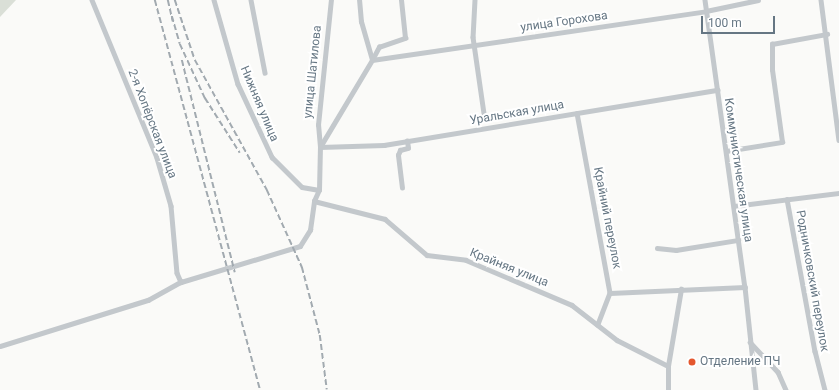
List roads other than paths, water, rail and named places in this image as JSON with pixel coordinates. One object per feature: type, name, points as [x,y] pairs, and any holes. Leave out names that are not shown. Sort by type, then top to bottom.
[{"type":"street","name":"2-я Хопёрская улица","points":[[92,0],[157,158],[171,206],[177,273],[180,282]]},
{"type":"street","name":"Нижняя улица","points":[[214,0],[238,84],[272,157],[302,187],[319,190]]},
{"type":"street","points":[[251,0],[265,73]]},
{"type":"street","name":"улица Шатилова","points":[[319,190],[320,147],[318,125],[331,0]]},
{"type":"street","points":[[359,0],[361,22],[372,60]]},
{"type":"street","name":"улица Шатилова","points":[[320,147],[379,47],[405,38],[401,0]]},
{"type":"street","points":[[475,0],[474,44],[484,113]]},
{"type":"street","name":"Коммунистическая улица","points":[[705,0],[745,287],[756,390]]},
{"type":"street","name":"улица Горохова","points":[[372,60],[706,11],[758,0]]},
{"type":"street","points":[[821,0],[827,34],[839,140]]},
{"type":"street","points":[[726,151],[782,142],[772,70],[772,44],[827,34]]},
{"type":"street","name":"Уральская улица","points":[[320,147],[384,145],[406,142],[717,90]]},
{"type":"street","name":"Крайний переулок","points":[[577,113],[610,293]]},
{"type":"street","points":[[402,188],[398,156],[400,150],[408,148],[406,142]]},
{"type":"street","points":[[0,346],[148,300],[180,282],[300,246],[310,230],[314,201],[319,190]]},
{"type":"street","points":[[734,206],[839,193]]},
{"type":"street","name":"Родничковский переулок","points":[[787,199],[815,351],[825,390]]},
{"type":"street","name":"Крайняя улица","points":[[314,201],[385,219],[427,255],[466,260],[572,305],[617,340],[668,366]]},
{"type":"street","points":[[657,248],[676,250],[738,240]]},
{"type":"street","points":[[598,325],[610,293],[745,287]]},
{"type":"street","points":[[668,390],[668,366],[681,289]]},
{"type":"street","points":[[750,342],[778,372],[786,390]]},
{"type":"railway","points":[[155,0],[260,390]]},
{"type":"railway","points":[[168,0],[173,21]]},
{"type":"railway","points":[[175,0],[195,60],[267,190],[302,267],[320,335],[327,390]]},
{"type":"railway","points":[[172,16],[180,44],[205,98],[240,153]]},
{"type":"railway","points":[[182,60],[235,272]]},
{"type":"place","name":"Отделение ПЧ","points":[[692,362]]}]
